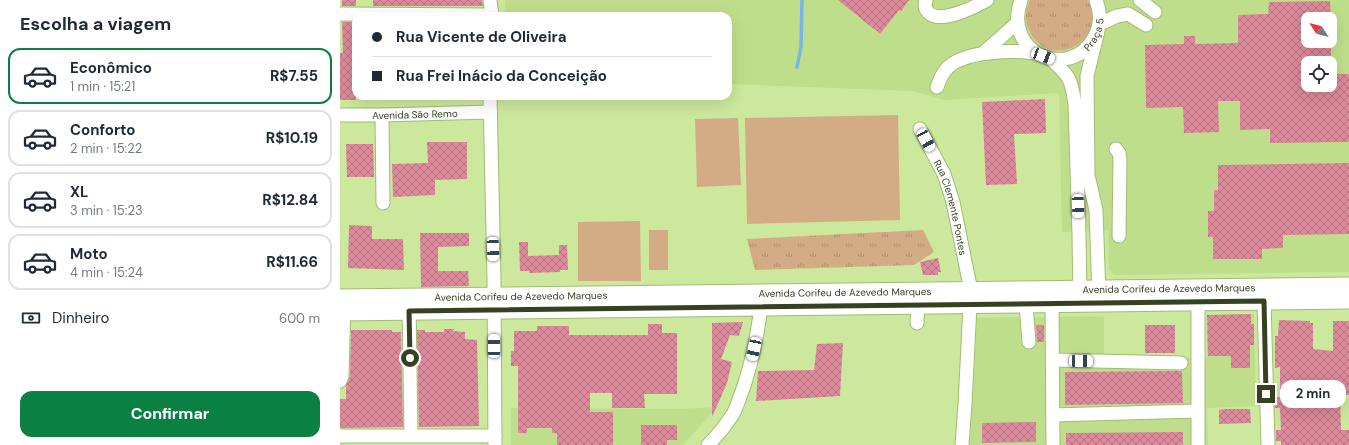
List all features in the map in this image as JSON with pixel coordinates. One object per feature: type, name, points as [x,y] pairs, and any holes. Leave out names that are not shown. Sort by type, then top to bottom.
[{"type":"main road","name":"Avenida Corifeu de Azevedo Marques","points":[[1099,296],[1198,302],[1262,294],[1349,286]]},
{"type":"main road","name":"Avenida Corifeu de Azevedo Marques","points":[[342,305],[494,303],[841,292],[971,298],[1026,304],[1052,304],[1079,296]]},
{"type":"main road","points":[[760,307],[764,301],[833,298],[841,292]]},
{"type":"main road","name":"Avenida Corifeu de Azevedo Marques","points":[[494,303],[760,307],[918,306],[971,298],[1262,294],[1349,300]]},
{"type":"street","points":[[490,0],[492,12]]},
{"type":"street","points":[[926,0],[926,9],[929,14],[938,17],[962,13],[986,0]]},
{"type":"street","name":"Praça 5","points":[[1021,0],[1017,11],[1017,23],[1023,40],[1035,53],[1051,59],[1066,59],[1079,54],[1091,44],[1099,28],[1099,4]]},
{"type":"street","points":[[1140,0],[1156,12]]},
{"type":"street","points":[[340,14],[352,14]]},
{"type":"street","points":[[1099,296],[1096,210],[1088,175],[1087,76],[1099,28],[1118,16],[1128,14],[1146,26]]},
{"type":"street","points":[[983,53],[1017,23]]},
{"type":"street","points":[[937,87],[941,75],[951,64],[963,59],[983,53],[1035,53]]},
{"type":"street","points":[[1051,59],[1066,73],[1069,78],[1075,104],[1080,235],[1079,296]]},
{"type":"street","points":[[340,436],[411,436],[495,441],[490,100]]},
{"type":"street","name":"Avenida São Remo","points":[[340,115],[490,112]]},
{"type":"street","points":[[382,115],[383,203]]},
{"type":"street","name":"Rua Clemente Pontes","points":[[920,129],[944,174],[951,195],[971,298],[962,445]]},
{"type":"street","points":[[1119,169],[1119,236]]},
{"type":"street","points":[[1262,294],[1268,445]]},
{"type":"street","points":[[1198,302],[1198,445]]},
{"type":"street","points":[[409,304],[411,436]]},
{"type":"street","points":[[1026,304],[1029,342]]},
{"type":"street","points":[[1052,304],[1053,445]]},
{"type":"street","points":[[340,381],[342,376],[342,305]]},
{"type":"street","points":[[916,323],[918,306]]},
{"type":"street","points":[[708,445],[718,435],[733,413],[744,387],[753,353],[760,307]]},
{"type":"street","points":[[1052,360],[1181,363]]},
{"type":"street","points":[[1053,415],[1197,411]]},
{"type":"shaded area","points":[[505,0],[1349,0],[1349,272],[1114,275],[1109,269],[1108,230],[1062,232],[1059,93],[944,100],[913,91],[732,84],[732,12],[506,12]]},
{"type":"shaded area","points":[[1254,314],[1256,406],[1207,408],[1208,445],[970,445],[977,318],[1104,316],[1104,358],[1207,358],[1207,315]]},
{"type":"shaded area","points":[[717,407],[683,445],[511,445],[511,408],[679,409]]},
{"type":"green space","points":[[1030,0],[1088,0],[1092,15],[1090,29],[1084,39],[1074,47],[1062,50],[1050,50],[1039,44],[1028,28],[1026,16]]},
{"type":"green space","points":[[898,115],[900,220],[747,224],[745,118]]},
{"type":"green space","points":[[738,118],[741,185],[697,187],[695,119]]},
{"type":"green space","points":[[640,221],[641,281],[578,281],[578,222]]},
{"type":"green space","points":[[649,230],[668,230],[668,270],[649,270]]},
{"type":"green space","points":[[923,230],[934,252],[914,265],[755,270],[747,239]]},
{"type":"building","points":[[342,0],[356,0],[356,6],[342,6]]},
{"type":"building","points":[[373,0],[482,0],[483,6],[373,6]]},
{"type":"building","points":[[838,0],[909,0],[880,34]]},
{"type":"building","points":[[1330,1],[1331,12],[1301,12],[1301,48],[1331,48],[1331,56],[1301,56],[1301,92],[1337,92],[1337,74],[1349,74],[1349,142],[1270,143],[1270,129],[1240,130],[1240,101],[1218,101],[1219,132],[1184,133],[1183,107],[1146,108],[1145,45],[1184,44],[1184,36],[1195,36],[1195,44],[1238,43],[1238,15],[1268,14],[1269,2]]},
{"type":"building","points":[[342,22],[352,22],[352,100],[340,100],[340,53],[343,53]]},
{"type":"building","points":[[1045,99],[1046,133],[1014,134],[1017,184],[986,185],[982,102]]},
{"type":"building","points":[[427,142],[467,142],[467,179],[435,180],[435,195],[393,197],[392,164],[428,163]]},
{"type":"building","points":[[346,144],[373,144],[374,177],[347,177]]},
{"type":"building","points":[[1349,163],[1349,234],[1283,235],[1283,248],[1262,249],[1262,259],[1213,259],[1213,237],[1208,237],[1208,211],[1214,211],[1214,190],[1218,190],[1218,165]]},
{"type":"building","points":[[349,225],[372,226],[372,239],[403,239],[404,270],[348,268]]},
{"type":"building","points":[[420,233],[469,233],[469,246],[438,247],[438,271],[468,271],[469,286],[421,287]]},
{"type":"building","points":[[519,242],[528,242],[528,256],[559,255],[559,245],[567,245],[568,270],[560,270],[560,272],[529,273],[529,271],[520,271]]},
{"type":"building","points":[[938,258],[941,272],[938,272],[938,275],[923,275],[920,262]]},
{"type":"building","points":[[1251,314],[1251,324],[1254,324],[1254,345],[1250,345],[1250,368],[1231,368],[1231,356],[1208,356],[1207,315]]},
{"type":"building","points":[[1279,320],[1310,321],[1310,323],[1313,323],[1313,349],[1333,351],[1333,321],[1349,321],[1349,395],[1340,395],[1341,430],[1349,430],[1349,445],[1281,445],[1281,441],[1276,441],[1276,430],[1281,430],[1280,408],[1275,408],[1275,397],[1280,397],[1280,367],[1275,368],[1275,336],[1278,336]]},
{"type":"building","points":[[743,322],[739,336],[730,335],[721,359],[732,362],[727,383],[712,417],[712,323]]},
{"type":"building","points":[[648,324],[662,324],[662,333],[677,333],[677,394],[644,394],[645,408],[612,408],[612,393],[590,393],[590,412],[613,412],[613,445],[557,445],[557,433],[552,433],[552,428],[527,428],[527,433],[518,433],[518,366],[511,366],[511,351],[514,351],[514,331],[537,331],[537,326],[569,326],[569,335],[648,335]]},
{"type":"building","points":[[1036,325],[1044,325],[1044,342],[1037,342]]},
{"type":"building","points":[[1145,325],[1175,325],[1175,353],[1145,353]]},
{"type":"building","points":[[444,329],[454,329],[453,331],[465,332],[465,339],[477,340],[479,426],[419,427],[417,330],[425,330],[425,332],[444,332]]},
{"type":"building","points":[[351,330],[392,330],[392,332],[401,332],[403,427],[340,428],[340,399],[346,399],[346,386],[350,376]]},
{"type":"building","points":[[843,343],[840,396],[756,401],[758,371],[814,370],[817,344]]},
{"type":"building","points":[[1182,371],[1183,403],[1065,405],[1065,372]]},
{"type":"building","points":[[1250,409],[1251,423],[1219,424],[1219,410]]},
{"type":"building","points":[[1036,422],[1036,442],[982,443],[982,423]]},
{"type":"building","points":[[641,425],[677,425],[677,440],[667,440],[667,445],[641,445]]},
{"type":"building","points":[[1183,432],[1183,445],[1066,445],[1066,433]]},
{"type":"waterway","points":[[797,67],[801,47],[802,0]]},
{"type":"route","points":[[410,358],[409,311],[1264,301],[1266,394]]}]
